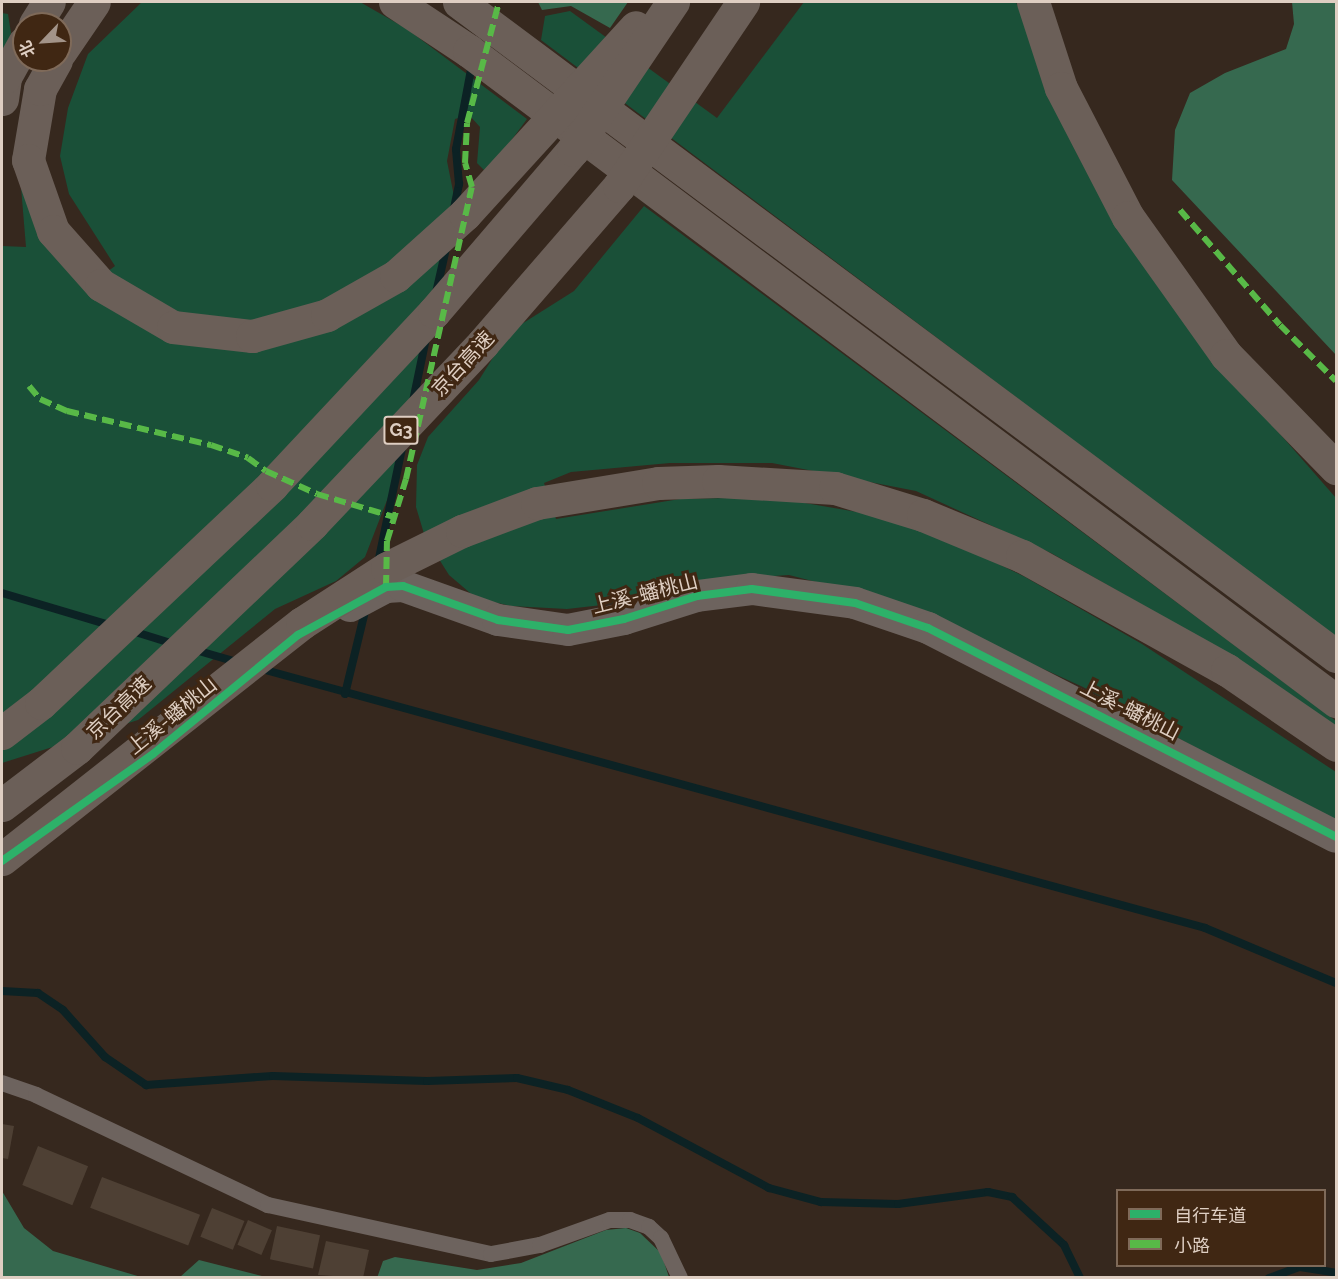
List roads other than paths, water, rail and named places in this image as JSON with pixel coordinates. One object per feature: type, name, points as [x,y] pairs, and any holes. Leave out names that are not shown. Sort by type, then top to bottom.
[{"type":"highway","points":[[72,34],[94,2]]},
{"type":"highway","points":[[395,2],[479,58],[1336,700]]},
{"type":"highway","points":[[459,2],[1336,656]]},
{"type":"highway","points":[[49,72],[40,89],[28,160],[53,231],[101,285],[173,327],[252,336],[327,315],[396,276],[465,214],[660,2]]},
{"type":"highway","points":[[2,733],[41,703],[272,485],[434,312],[573,150],[673,2]]},
{"type":"highway","name":"京台高速","points":[[2,805],[77,748],[295,540],[483,343],[619,186],[742,2]]},
{"type":"highway","points":[[1033,2],[1061,88],[1128,217],[1226,355],[1336,468]]},
{"type":"highway","points":[[2,99],[5,77],[12,64]]},
{"type":"highway","points":[[2,860],[302,623],[387,568],[462,531],[537,503],[658,483],[728,482],[835,488],[923,515],[1022,556],[1227,670],[1336,745]]},
{"type":"street","name":"上溪-蟠桃山","points":[[2,860],[153,754],[297,635],[386,587],[403,586],[498,620],[568,630],[624,618],[697,597],[752,589],[855,603],[898,615],[939,633],[1336,837]]},
{"type":"lane","points":[[2,1083],[36,1095],[268,1205],[490,1254],[540,1245],[610,1220],[630,1220],[649,1227],[661,1238],[680,1278]]},
{"type":"waterway","points":[[454,208],[459,184],[456,149],[472,64]]},
{"type":"waterway","points":[[436,293],[447,244]]},
{"type":"waterway","points":[[413,401],[426,338]]},
{"type":"waterway","points":[[378,563],[403,443]]},
{"type":"waterway","points":[[2,593],[113,626]]},
{"type":"waterway","points":[[345,694],[366,607]]},
{"type":"waterway","points":[[129,630],[174,644]]},
{"type":"waterway","points":[[192,649],[237,662]]},
{"type":"waterway","points":[[258,668],[1205,928],[1336,983]]},
{"type":"waterway","points":[[2,991],[38,993],[63,1010],[105,1057],[146,1085],[273,1076],[427,1081],[517,1078],[568,1090],[638,1118],[769,1188],[821,1202],[898,1204],[988,1192],[1012,1197],[1064,1245],[1080,1278]]},
{"type":"waterway","points":[[1269,1278],[1300,1267],[1336,1273]]}]
